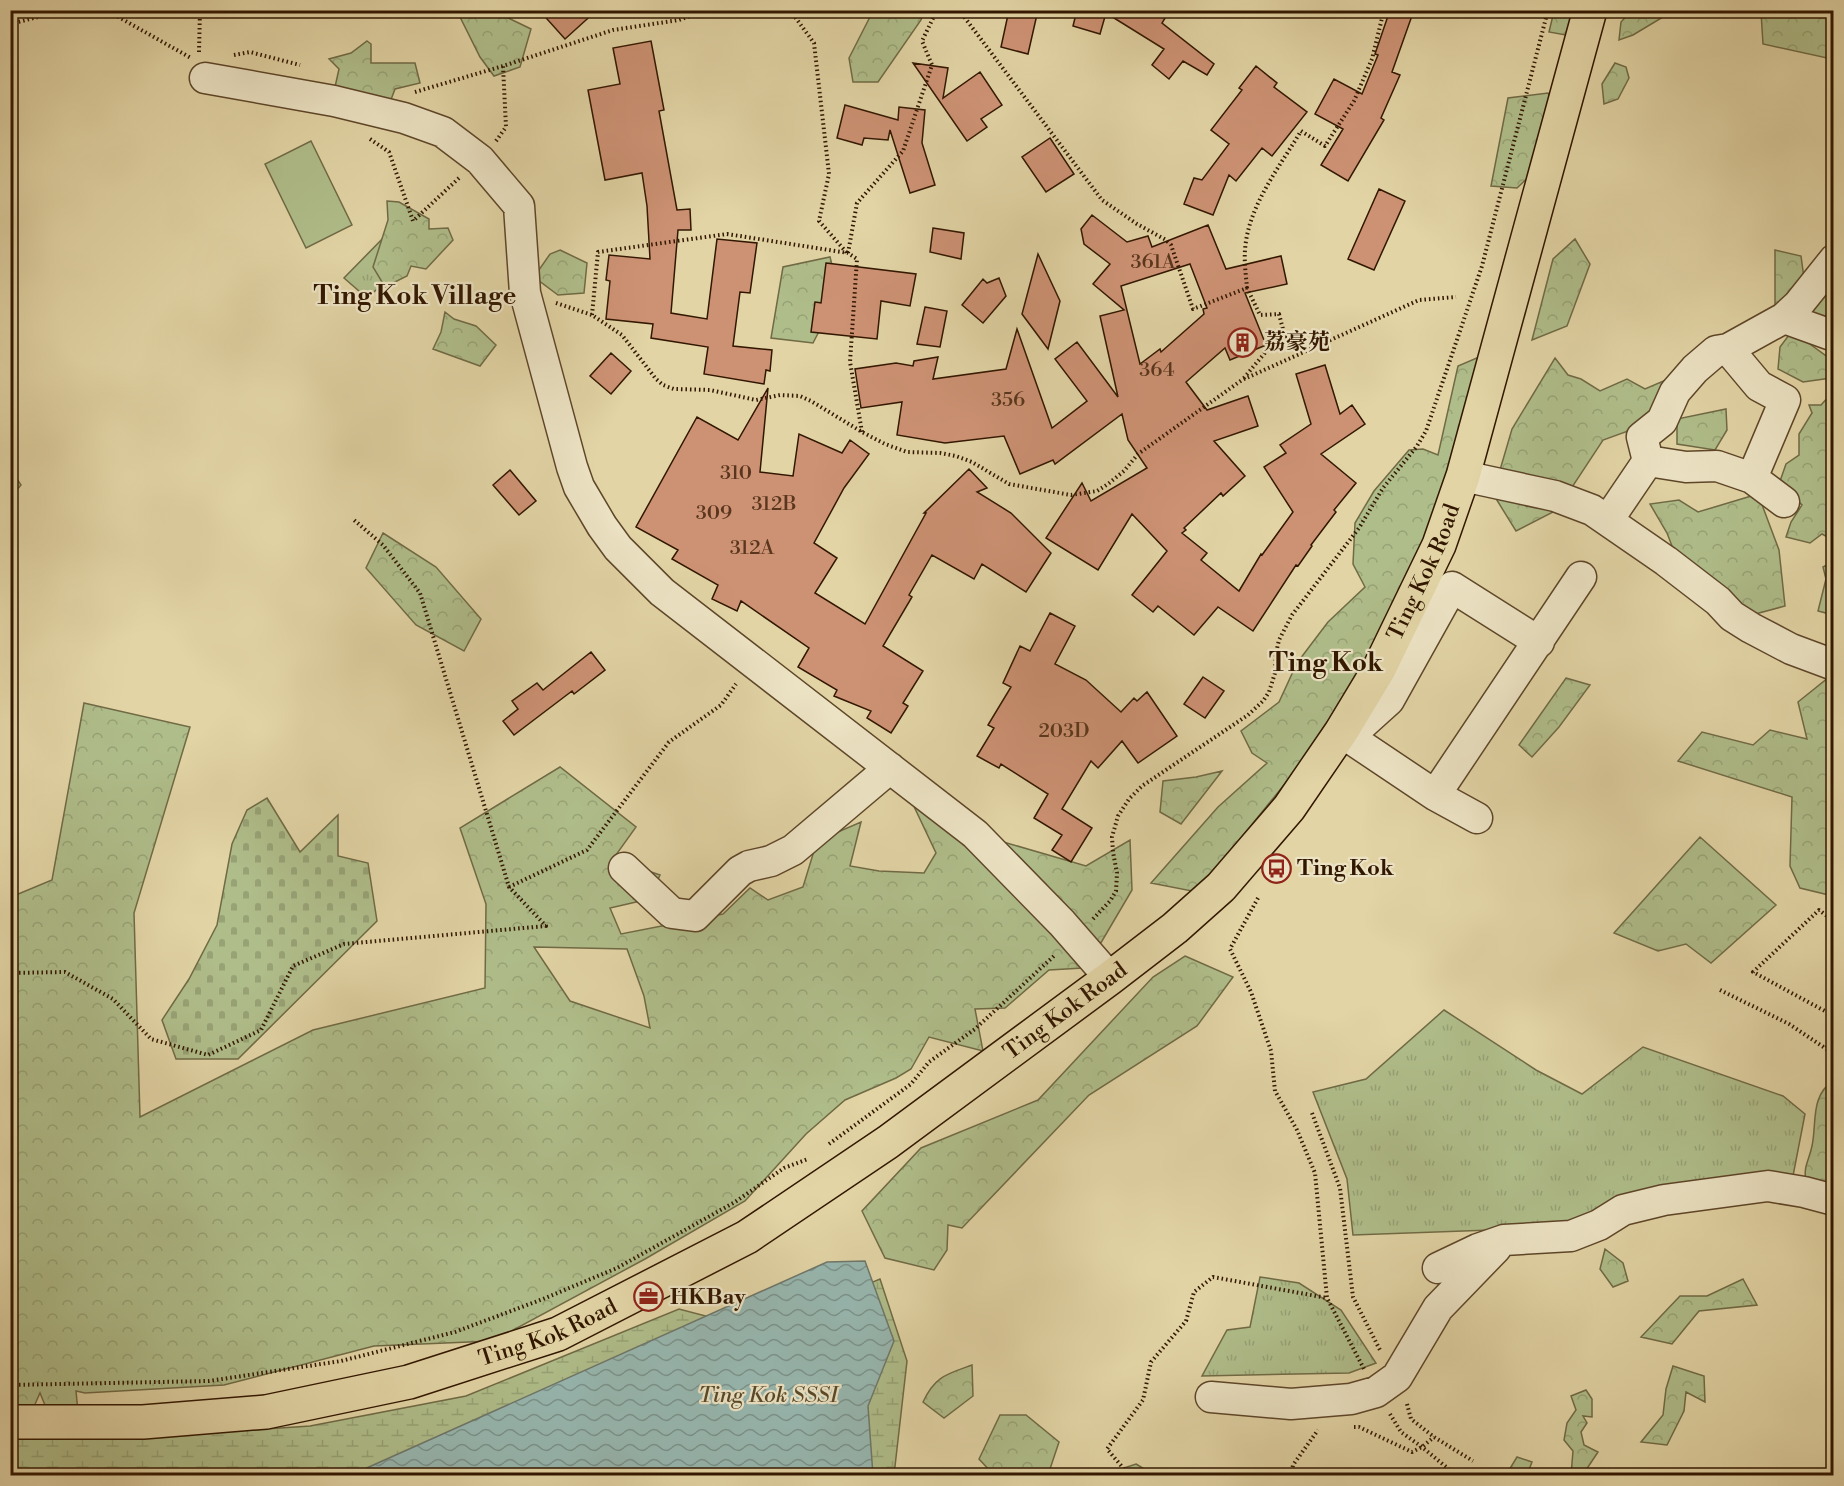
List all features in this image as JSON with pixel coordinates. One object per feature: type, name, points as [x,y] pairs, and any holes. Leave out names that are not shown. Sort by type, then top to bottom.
[{"type":"main road","name":"Ting Kok Road","points":[[10,1422],[143,1422],[266,1412],[409,1382],[558,1334],[747,1237],[888,1142],[1110,978],[1175,928],[1221,887],[1289,808],[1345,734],[1439,544],[1463,476],[1590,10]]},
{"type":"street","points":[[202,70],[404,118],[443,132],[480,160],[519,206],[525,293],[572,467],[579,487],[596,517],[618,548],[662,592],[975,834],[1075,937],[1110,978]]},
{"type":"street","points":[[1608,520],[1648,461],[1642,436],[1662,421],[1675,392],[1695,369],[1716,351],[1728,350],[1784,318],[1798,305],[1833,260]]},
{"type":"street","points":[[1784,318],[1833,336]]},
{"type":"street","points":[[1728,350],[1759,386],[1785,400],[1752,478]]},
{"type":"street","points":[[1648,461],[1686,467],[1717,466],[1752,478],[1784,502]]},
{"type":"street","points":[[1463,476],[1555,496],[1592,510],[1666,561],[1718,601],[1732,616],[1791,649],[1833,665]]},
{"type":"street","points":[[1435,795],[1581,577]]},
{"type":"street","points":[[1477,818],[1435,795],[1345,734],[1389,700],[1452,587],[1539,642]]},
{"type":"street","points":[[624,868],[672,913],[695,915],[740,870],[771,861],[793,850],[890,768]]},
{"type":"street","points":[[1438,1268],[1478,1248],[1504,1240],[1571,1236],[1599,1225],[1623,1210],[1664,1200],[1768,1186],[1833,1200]]},
{"type":"street","points":[[1211,1398],[1291,1404],[1351,1399],[1386,1385],[1438,1308],[1504,1240]]},
{"type":"path","points":[[10,24],[66,10]]},
{"type":"path","points":[[200,10],[202,70]]},
{"type":"path","points":[[480,160],[506,127],[503,66],[613,30],[679,20],[706,10]]},
{"type":"path","points":[[790,10],[814,43],[829,174],[819,221],[848,253],[857,259],[850,362],[862,432]]},
{"type":"path","points":[[848,253],[857,203],[903,151],[932,65],[922,41],[937,10]]},
{"type":"path","points":[[960,10],[1014,86],[1102,200],[1171,245],[1193,309],[1247,288]]},
{"type":"path","points":[[1242,380],[1269,348],[1285,337],[1279,314],[1260,315],[1247,288],[1245,251],[1257,203],[1300,131],[1325,147],[1354,101],[1372,59],[1384,10]]},
{"type":"path","points":[[828,1145],[911,1084],[929,1062],[975,1029],[1075,937],[1110,901],[1116,891],[1117,873],[1113,837],[1118,816],[1123,807],[1142,786],[1248,715],[1263,701],[1273,682],[1279,640],[1292,615],[1359,528],[1383,488],[1422,438],[1482,266],[1548,10]]},
{"type":"path","points":[[592,315],[598,252],[727,234],[848,253]]},
{"type":"path","points":[[525,293],[592,315],[622,335],[663,385],[674,389],[710,390],[756,400],[780,395],[800,396],[885,444],[907,452],[956,456],[972,462],[1009,484],[1059,494],[1087,494],[1108,484],[1124,471],[1138,454],[1242,380],[1419,300],[1456,297]]},
{"type":"path","points":[[10,973],[65,972],[113,999],[151,1039],[208,1055],[261,1030],[293,966],[344,944],[546,926],[509,887],[420,592],[383,545],[354,520]]},
{"type":"path","points":[[509,887],[587,850],[669,742],[721,705],[751,663]]},
{"type":"path","points":[[1258,898],[1230,950],[1251,992],[1271,1051],[1275,1091],[1297,1130],[1316,1173],[1328,1298],[1411,1419],[1434,1437],[1473,1461]]},
{"type":"path","points":[[1833,921],[1819,910],[1753,972],[1833,1016]]},
{"type":"path","points":[[1720,990],[1789,1024],[1833,1054]]},
{"type":"path","points":[[1826,1048],[1833,1040]]},
{"type":"path","points":[[1312,1113],[1340,1188],[1353,1297],[1371,1336],[1401,1432],[1457,1476]]},
{"type":"path","points":[[10,1385],[209,1381],[341,1361],[455,1332],[543,1299],[616,1268],[735,1202],[784,1168],[809,1159]]},
{"type":"path","points":[[1130,1476],[1107,1449],[1143,1400],[1151,1362],[1186,1321],[1194,1293],[1213,1277],[1328,1298]]},
{"type":"path","points":[[1290,1476],[1293,1465],[1320,1427]]},
{"type":"path","points":[[1349,1427],[1359,1427],[1412,1452],[1434,1437]]},
{"type":"green space","points":[[1632,10],[1673,11],[1633,35],[1619,40],[1621,22]]},
{"type":"green space","points":[[457,11],[501,11],[504,16],[531,29],[520,67],[494,76],[480,57]]},
{"type":"green space","points":[[873,11],[924,11],[921,20],[878,82],[853,82],[849,58]]},
{"type":"green space","points":[[1554,11],[1579,11],[1571,36],[1549,32]]},
{"type":"green space","points":[[1753,11],[1833,11],[1833,47],[1827,58],[1763,44],[1761,12]]},
{"type":"green space","points":[[367,41],[371,44],[371,63],[415,63],[420,83],[395,89],[389,105],[333,96],[339,69],[329,59],[351,53]]},
{"type":"green space","points":[[1615,63],[1626,67],[1629,78],[1618,99],[1604,104],[1602,84]]},
{"type":"green space","points":[[1548,93],[1556,108],[1534,172],[1517,188],[1491,186],[1508,98]]},
{"type":"green space","points":[[311,141],[352,225],[306,248],[265,164]]},
{"type":"green space","points":[[387,201],[399,202],[429,219],[429,229],[448,228],[453,240],[426,269],[411,266],[407,276],[385,287],[373,267],[388,220]]},
{"type":"green space","points":[[389,232],[418,253],[367,298],[344,278]]},
{"type":"green space","points":[[1575,239],[1590,264],[1567,326],[1532,340],[1553,259]]},
{"type":"green space","points":[[560,250],[587,263],[584,293],[558,295],[534,277],[550,254]]},
{"type":"green space","points":[[1775,250],[1801,256],[1804,278],[1775,306]]},
{"type":"green space","points":[[830,257],[839,293],[813,343],[771,338],[783,267]]},
{"type":"green space","points":[[1833,276],[1833,321],[1808,315]]},
{"type":"green space","points":[[445,312],[454,319],[476,326],[496,345],[480,366],[433,349],[441,332]]},
{"type":"green space","points":[[1792,331],[1833,361],[1831,378],[1803,382],[1778,369],[1780,347]]},
{"type":"green space","points":[[1479,357],[1436,529],[1332,726],[1197,892],[1151,883],[1218,807],[1267,763],[1252,753],[1241,731],[1279,702],[1297,663],[1328,622],[1365,587],[1353,564],[1355,523],[1374,491],[1409,450],[1423,449],[1438,455],[1458,366]]},
{"type":"green space","points":[[1555,358],[1568,375],[1581,379],[1600,391],[1627,379],[1645,389],[1668,379],[1653,422],[1603,440],[1557,510],[1516,531],[1495,497],[1500,470],[1512,429]]},
{"type":"green space","points":[[1833,392],[1833,540],[1822,534],[1810,543],[1786,537],[1791,522],[1802,505],[1779,484],[1786,464],[1799,455],[1799,434],[1812,413],[1809,405],[1821,405]]},
{"type":"green space","points":[[1726,409],[1727,430],[1715,450],[1677,444],[1677,419]]},
{"type":"green space","points":[[11,470],[21,485],[10,497]]},
{"type":"green space","points":[[1758,494],[1779,550],[1785,606],[1748,616],[1692,598],[1667,533],[1650,504],[1679,500],[1698,512]]},
{"type":"green space","points":[[383,533],[436,567],[481,619],[464,651],[416,625],[366,568]]},
{"type":"green space","points":[[1833,562],[1833,615],[1818,611],[1826,579],[1823,567]]},
{"type":"green space","points":[[1566,678],[1590,685],[1559,727],[1532,757],[1519,745]]},
{"type":"green space","points":[[1828,678],[1833,681],[1833,896],[1800,888],[1790,866],[1792,797],[1678,761],[1702,732],[1753,745],[1770,730],[1807,739],[1798,702]]},
{"type":"green space","points":[[84,703],[190,727],[134,913],[140,1117],[313,1030],[485,988],[486,904],[460,828],[560,767],[636,827],[613,859],[660,875],[649,899],[610,908],[621,934],[723,914],[750,888],[768,900],[803,887],[817,841],[861,822],[850,866],[879,871],[924,873],[936,853],[910,798],[1000,841],[1086,866],[1130,840],[1132,890],[1083,968],[1049,970],[1005,1008],[975,1009],[983,1051],[929,1037],[911,1069],[845,1100],[806,1134],[745,1201],[645,1259],[493,1341],[374,1346],[224,1385],[85,1393],[76,1391],[78,1412],[47,1410],[40,1393],[32,1411],[11,1409],[11,897],[52,880]],"holes":[[[534,947],[627,949],[644,996],[650,1028],[570,1001]]]},
{"type":"green space","points":[[1222,771],[1181,824],[1160,812],[1163,781]]},
{"type":"green space","points":[[267,798],[300,852],[338,815],[338,856],[368,863],[377,921],[238,1059],[176,1059],[162,1020],[189,979],[217,925],[232,844],[247,810]]},
{"type":"green space","points":[[1700,837],[1776,905],[1711,963],[1686,944],[1658,951],[1614,933]]},
{"type":"green space","points":[[1185,956],[1233,977],[1197,1026],[1089,1095],[962,1228],[948,1225],[947,1250],[934,1270],[885,1258],[862,1211],[921,1148],[1038,1100],[1153,977]]},
{"type":"green space","points":[[1444,1010],[1536,1070],[1582,1094],[1643,1047],[1783,1096],[1805,1114],[1793,1176],[1573,1227],[1353,1235],[1347,1179],[1313,1092],[1366,1079]]},
{"type":"green space","points":[[1833,1081],[1833,1176],[1826,1189],[1806,1182],[1805,1172],[1812,1146],[1818,1102],[1826,1087]]},
{"type":"green space","points":[[1605,1249],[1623,1263],[1628,1281],[1613,1287],[1600,1269]]},
{"type":"green space","points":[[1260,1277],[1299,1283],[1341,1310],[1376,1363],[1349,1373],[1202,1376],[1227,1330],[1250,1327]]},
{"type":"green space","points":[[880,1279],[907,1361],[894,1475],[11,1476],[11,1437],[127,1438],[310,1426],[466,1396],[679,1309],[759,1330]]},
{"type":"green space","points":[[1743,1279],[1757,1305],[1699,1311],[1672,1344],[1641,1337],[1680,1296],[1707,1296]]},
{"type":"green space","points":[[972,1365],[973,1396],[944,1418],[923,1402],[937,1381]]},
{"type":"green space","points":[[1673,1366],[1704,1376],[1705,1402],[1686,1392],[1684,1411],[1667,1445],[1641,1442],[1663,1415],[1666,1389]]},
{"type":"green space","points":[[1586,1390],[1592,1399],[1592,1417],[1583,1416],[1587,1423],[1581,1432],[1584,1445],[1598,1452],[1584,1473],[1571,1475],[1573,1451],[1564,1440],[1567,1423],[1576,1410],[1571,1396]]},
{"type":"green space","points":[[1000,1415],[1026,1415],[1059,1442],[1048,1475],[994,1475],[979,1459]]},
{"type":"green space","points":[[1517,1457],[1532,1462],[1527,1475],[1506,1475]]},
{"type":"green space","points":[[1136,1464],[1151,1473],[1150,1475],[1113,1475],[1112,1472]]},
{"type":"water","name":"Ting Kok SSSI","points":[[865,1261],[894,1341],[868,1406],[873,1475],[351,1475],[827,1262]]},
{"type":"building","points":[[539,10],[597,10],[565,39]]},
{"type":"building","points":[[1009,10],[1038,10],[1028,54],[1001,47]]},
{"type":"building","points":[[1077,10],[1170,10],[1162,23],[1214,64],[1207,75],[1183,61],[1169,79],[1152,65],[1164,49],[1106,13],[1100,34],[1073,26]]},
{"type":"building","points":[[1390,10],[1414,10],[1392,72],[1400,75],[1381,118],[1384,120],[1348,181],[1321,165],[1343,129],[1315,114],[1334,79],[1362,94],[1378,55],[1375,54]]},
{"type":"building","points":[[651,41],[664,110],[659,111],[677,210],[690,209],[691,230],[678,230],[671,313],[707,319],[717,239],[757,243],[750,293],[740,292],[733,346],[772,350],[770,371],[766,370],[764,384],[704,374],[708,347],[651,338],[653,324],[606,319],[610,281],[606,280],[609,255],[650,259],[647,206],[642,173],[605,180],[588,90],[620,84],[613,48]]},
{"type":"building","points":[[913,63],[948,68],[943,98],[980,72],[1002,105],[981,119],[987,127],[967,141]]},
{"type":"building","points":[[1256,66],[1277,83],[1274,87],[1307,112],[1272,156],[1262,148],[1236,181],[1229,175],[1213,215],[1184,204],[1194,178],[1202,180],[1229,144],[1211,130],[1242,90],[1239,88]]},
{"type":"building","points":[[845,105],[898,120],[899,107],[925,110],[922,143],[935,185],[910,193],[890,130],[888,140],[864,138],[862,145],[837,138]]},
{"type":"building","points":[[1050,138],[1074,174],[1046,192],[1022,157]]},
{"type":"building","points":[[1379,189],[1405,201],[1374,270],[1348,259]]},
{"type":"building","points":[[1092,215],[1127,242],[1148,236],[1152,247],[1208,225],[1226,269],[1281,256],[1287,284],[1245,293],[1266,345],[1230,360],[1225,348],[1186,382],[1207,410],[1248,396],[1258,426],[1214,441],[1245,476],[1223,496],[1221,493],[1184,528],[1186,530],[1182,533],[1207,553],[1201,560],[1239,591],[1261,554],[1293,512],[1264,467],[1286,453],[1280,445],[1311,424],[1296,374],[1325,365],[1340,414],[1352,405],[1365,424],[1321,454],[1356,483],[1334,510],[1336,512],[1298,566],[1296,565],[1253,631],[1218,607],[1194,635],[1158,606],[1153,612],[1132,595],[1167,551],[1132,514],[1098,570],[1046,538],[1082,483],[1091,501],[1147,468],[1128,440],[1122,414],[1055,464],[1053,460],[1020,474],[1004,436],[945,443],[897,435],[902,402],[861,408],[855,369],[896,363],[913,366],[914,361],[938,357],[933,379],[1006,369],[1017,329],[1052,428],[1087,401],[1055,359],[1077,342],[1118,397],[1100,316],[1124,310],[1093,284],[1110,264],[1084,244],[1081,229]],"holes":[[[1190,264],[1207,308],[1203,309],[1204,314],[1161,352],[1160,349],[1140,364],[1121,286]]]},
{"type":"building","points":[[933,228],[964,233],[961,259],[930,252]]},
{"type":"building","points":[[1038,254],[1060,301],[1048,349],[1022,314]]},
{"type":"building","points":[[826,263],[916,274],[910,306],[881,301],[877,339],[811,332],[815,302],[821,303]]},
{"type":"building","points":[[999,278],[1006,296],[983,323],[962,305],[983,279],[987,283]]},
{"type":"building","points":[[925,307],[947,311],[940,347],[917,344]]},
{"type":"building","points":[[611,353],[631,371],[611,394],[590,376]]},
{"type":"building","points":[[768,388],[760,472],[793,476],[799,434],[842,453],[850,440],[869,454],[844,488],[814,543],[837,558],[815,593],[865,624],[926,513],[924,513],[969,469],[987,488],[977,492],[1011,513],[1051,553],[1026,592],[982,564],[974,579],[932,555],[909,595],[912,597],[883,646],[923,671],[903,703],[908,706],[891,733],[867,718],[871,711],[834,696],[837,690],[798,667],[809,648],[741,601],[737,611],[712,599],[718,585],[672,559],[678,550],[636,527],[697,417],[738,440]]},
{"type":"building","points":[[510,470],[536,501],[519,515],[493,485]]},
{"type":"building","points":[[1050,613],[1075,626],[1055,664],[1086,680],[1121,712],[1134,698],[1137,701],[1147,692],[1177,736],[1138,763],[1122,741],[1098,768],[1091,761],[1062,809],[1092,828],[1071,862],[1052,850],[1062,835],[1034,818],[1048,794],[1001,764],[999,768],[977,756],[994,728],[988,725],[1011,687],[1003,683],[1020,646],[1030,651]]},
{"type":"building","points":[[591,652],[605,670],[574,694],[572,691],[514,735],[503,721],[518,709],[512,701],[537,683],[543,690]]},
{"type":"building","points":[[1203,677],[1224,691],[1205,718],[1184,704]]},
{"type":"place","name":"荔豪苑","points":[[1243,342]]},
{"type":"place","name":"Ting Kok","points":[[1276,868]]},
{"type":"place","name":"HKBay","points":[[649,1297]]},
{"type":"district","name":"Ting Kok Village","points":[[415,296]]},
{"type":"district","name":"Ting Kok","points":[[1326,663]]}]
